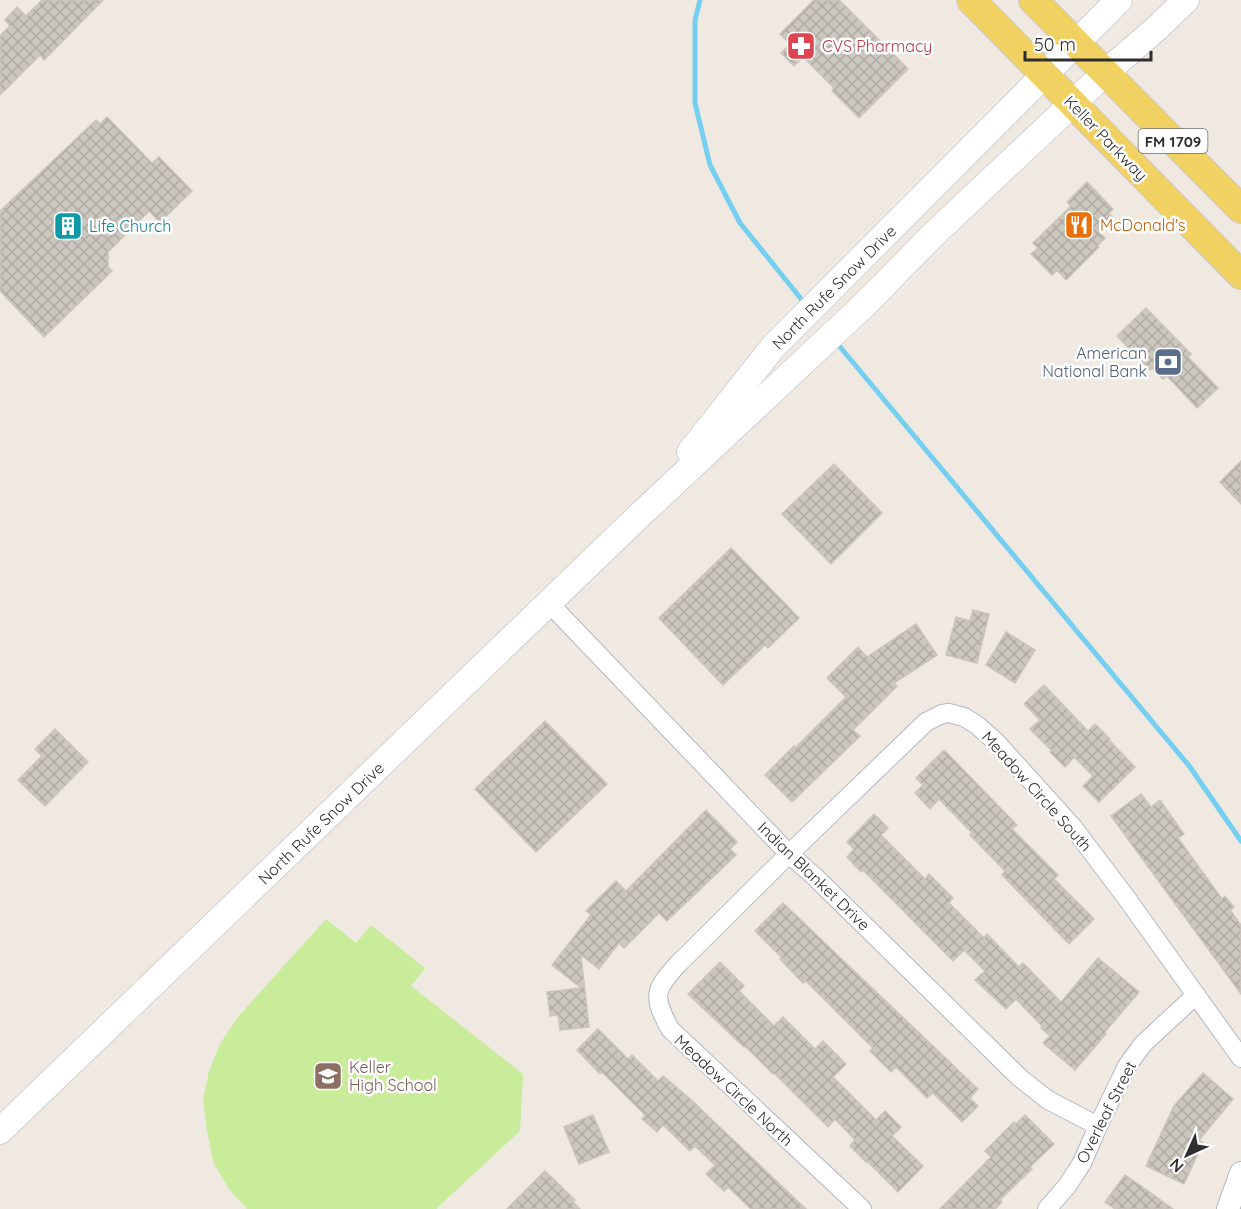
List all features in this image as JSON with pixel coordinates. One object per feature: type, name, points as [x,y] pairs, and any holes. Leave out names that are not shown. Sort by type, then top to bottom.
[{"type":"main road","name":"Keller Parkway","points":[[971,0],[1241,275]]},
{"type":"main road","name":"FM 1709","points":[[1033,0],[1241,209]]},
{"type":"main road","name":"North Rufe Snow Drive","points":[[641,514],[773,347],[1119,0]]},
{"type":"main road","name":"North Rufe Snow Drive","points":[[0,1131],[641,514],[862,307],[934,234],[1072,103],[1186,0]]},
{"type":"main road","points":[[911,209],[934,234]]},
{"type":"street","name":"Indian Blanket Drive","points":[[549,603],[789,854],[1020,1078],[1048,1100],[1098,1126]]},
{"type":"street","name":"Meadow Circle South","points":[[789,854],[926,722],[949,713],[964,717],[996,742],[1072,826],[1241,1058]]},
{"type":"street","name":"Meadow Circle North","points":[[789,854],[666,977],[657,1001],[670,1029],[862,1209]]},
{"type":"street","name":"Overleaf Street","points":[[1047,1209],[1067,1186],[1082,1163],[1127,1066],[1143,1044],[1196,995]]},
{"type":"street","points":[[1228,1209],[1241,1173]]},
{"type":"green space","points":[[326,919],[356,943],[371,925],[425,968],[411,986],[523,1074],[520,1131],[437,1209],[247,1209],[229,1189],[213,1162],[203,1101],[209,1071],[220,1044],[237,1018]]},
{"type":"building","points":[[42,0],[103,0],[44,60],[40,55],[0,95],[0,36],[10,26],[5,20],[17,7],[26,16]]},
{"type":"building","name":"CVS Pharmacy","points":[[814,0],[839,0],[908,69],[859,118],[832,91],[834,88],[803,57],[794,66],[781,53],[790,44],[780,34]]},
{"type":"building","name":"Life Church","points":[[107,117],[152,163],[159,157],[192,191],[160,222],[149,211],[108,252],[108,267],[112,271],[44,337],[0,291],[0,211],[96,120],[100,124]]},
{"type":"building","name":"McDonald's","points":[[1087,182],[1113,209],[1109,213],[1113,218],[1099,232],[1105,238],[1097,246],[1099,247],[1066,280],[1057,270],[1052,275],[1031,254],[1038,248],[1033,243],[1071,206],[1067,202]]},
{"type":"building","name":"American National Bank","points":[[1146,308],[1191,354],[1188,357],[1218,388],[1197,408],[1167,376],[1163,379],[1152,368],[1150,370],[1117,336]]},
{"type":"building","points":[[1241,461],[1241,504],[1220,482]]},
{"type":"building","points":[[834,464],[882,513],[831,564],[782,514]]},
{"type":"building","points":[[731,548],[799,618],[768,648],[765,645],[723,685],[659,618]]},
{"type":"building","points":[[973,610],[989,614],[977,663],[946,655],[956,617],[970,621]]},
{"type":"building","points":[[916,624],[937,655],[894,683],[897,686],[853,730],[860,736],[792,802],[765,775],[846,697],[827,678],[858,647],[867,657]]},
{"type":"building","points":[[1006,632],[1035,650],[1015,683],[986,665]]},
{"type":"building","points":[[1044,685],[1088,731],[1095,724],[1135,767],[1099,802],[1083,786],[1093,776],[1074,757],[1065,767],[1030,729],[1040,720],[1024,704]]},
{"type":"building","points":[[545,721],[607,784],[536,852],[475,789]]},
{"type":"building","points":[[55,729],[88,762],[45,806],[18,780],[42,756],[35,749]]},
{"type":"building","points":[[944,750],[1017,825],[1012,829],[1058,875],[1054,879],[1094,919],[1069,944],[1002,875],[1005,871],[939,799],[930,809],[915,793],[923,785],[916,778]]},
{"type":"building","points":[[1141,794],[1151,807],[1160,800],[1184,834],[1178,838],[1222,899],[1225,896],[1234,907],[1230,910],[1241,925],[1241,994],[1111,816]]},
{"type":"building","points":[[706,810],[737,842],[730,849],[736,855],[667,921],[659,913],[624,948],[619,943],[599,969],[581,955],[589,1027],[560,1030],[558,1015],[550,1016],[547,992],[581,988],[552,965],[591,915],[586,911],[616,881],[626,891]]},
{"type":"building","points":[[874,814],[888,828],[881,835],[925,879],[929,874],[953,898],[949,903],[984,938],[987,934],[1019,967],[1023,963],[1061,1002],[1098,958],[1139,992],[1075,1070],[1043,1043],[1050,1036],[1016,999],[1006,1009],[975,980],[985,971],[964,950],[953,961],[863,870],[861,872],[847,857],[854,849],[847,842]]},
{"type":"building","points":[[783,903],[978,1089],[970,1098],[978,1106],[962,1122],[933,1093],[927,1098],[896,1067],[891,1072],[870,1051],[873,1048],[806,981],[803,983],[755,931]]},
{"type":"building","points":[[720,962],[744,986],[739,991],[774,1026],[783,1017],[815,1049],[823,1041],[846,1064],[833,1077],[876,1120],[885,1111],[901,1127],[892,1136],[923,1166],[898,1192],[850,1146],[855,1140],[835,1119],[828,1127],[774,1073],[688,994]]},
{"type":"building","points":[[598,1029],[628,1059],[632,1055],[658,1081],[663,1076],[688,1097],[806,1209],[751,1209],[728,1187],[724,1191],[706,1174],[715,1165],[695,1146],[690,1151],[663,1125],[657,1132],[642,1119],[645,1115],[577,1050]]},
{"type":"building","points":[[1203,1073],[1233,1099],[1199,1140],[1203,1143],[1184,1184],[1146,1166],[1174,1106]]},
{"type":"building","points":[[593,1115],[609,1152],[579,1164],[564,1127]]},
{"type":"building","points":[[1025,1115],[1054,1144],[1030,1167],[1032,1169],[1000,1200],[1002,1202],[995,1209],[940,1209],[991,1157],[985,1151],[1014,1122],[1016,1124]]},
{"type":"building","points":[[545,1171],[575,1200],[573,1202],[580,1209],[507,1209]]},
{"type":"building","points":[[1125,1175],[1173,1209],[1115,1209],[1105,1202]]},
{"type":"waterway","points":[[700,0],[695,20],[695,103],[710,165],[740,223],[806,305]]},
{"type":"waterway","points":[[836,342],[1190,767],[1241,841]]},
{"type":"place","name":"CVS Pharmacy","points":[[801,46]]},
{"type":"place","name":"McDonald's","points":[[1079,225]]},
{"type":"place","name":"Life Church","points":[[68,226]]},
{"type":"place","name":"American National Bank","points":[[1168,362]]},
{"type":"place","name":"Keller High School","points":[[328,1076]]}]
